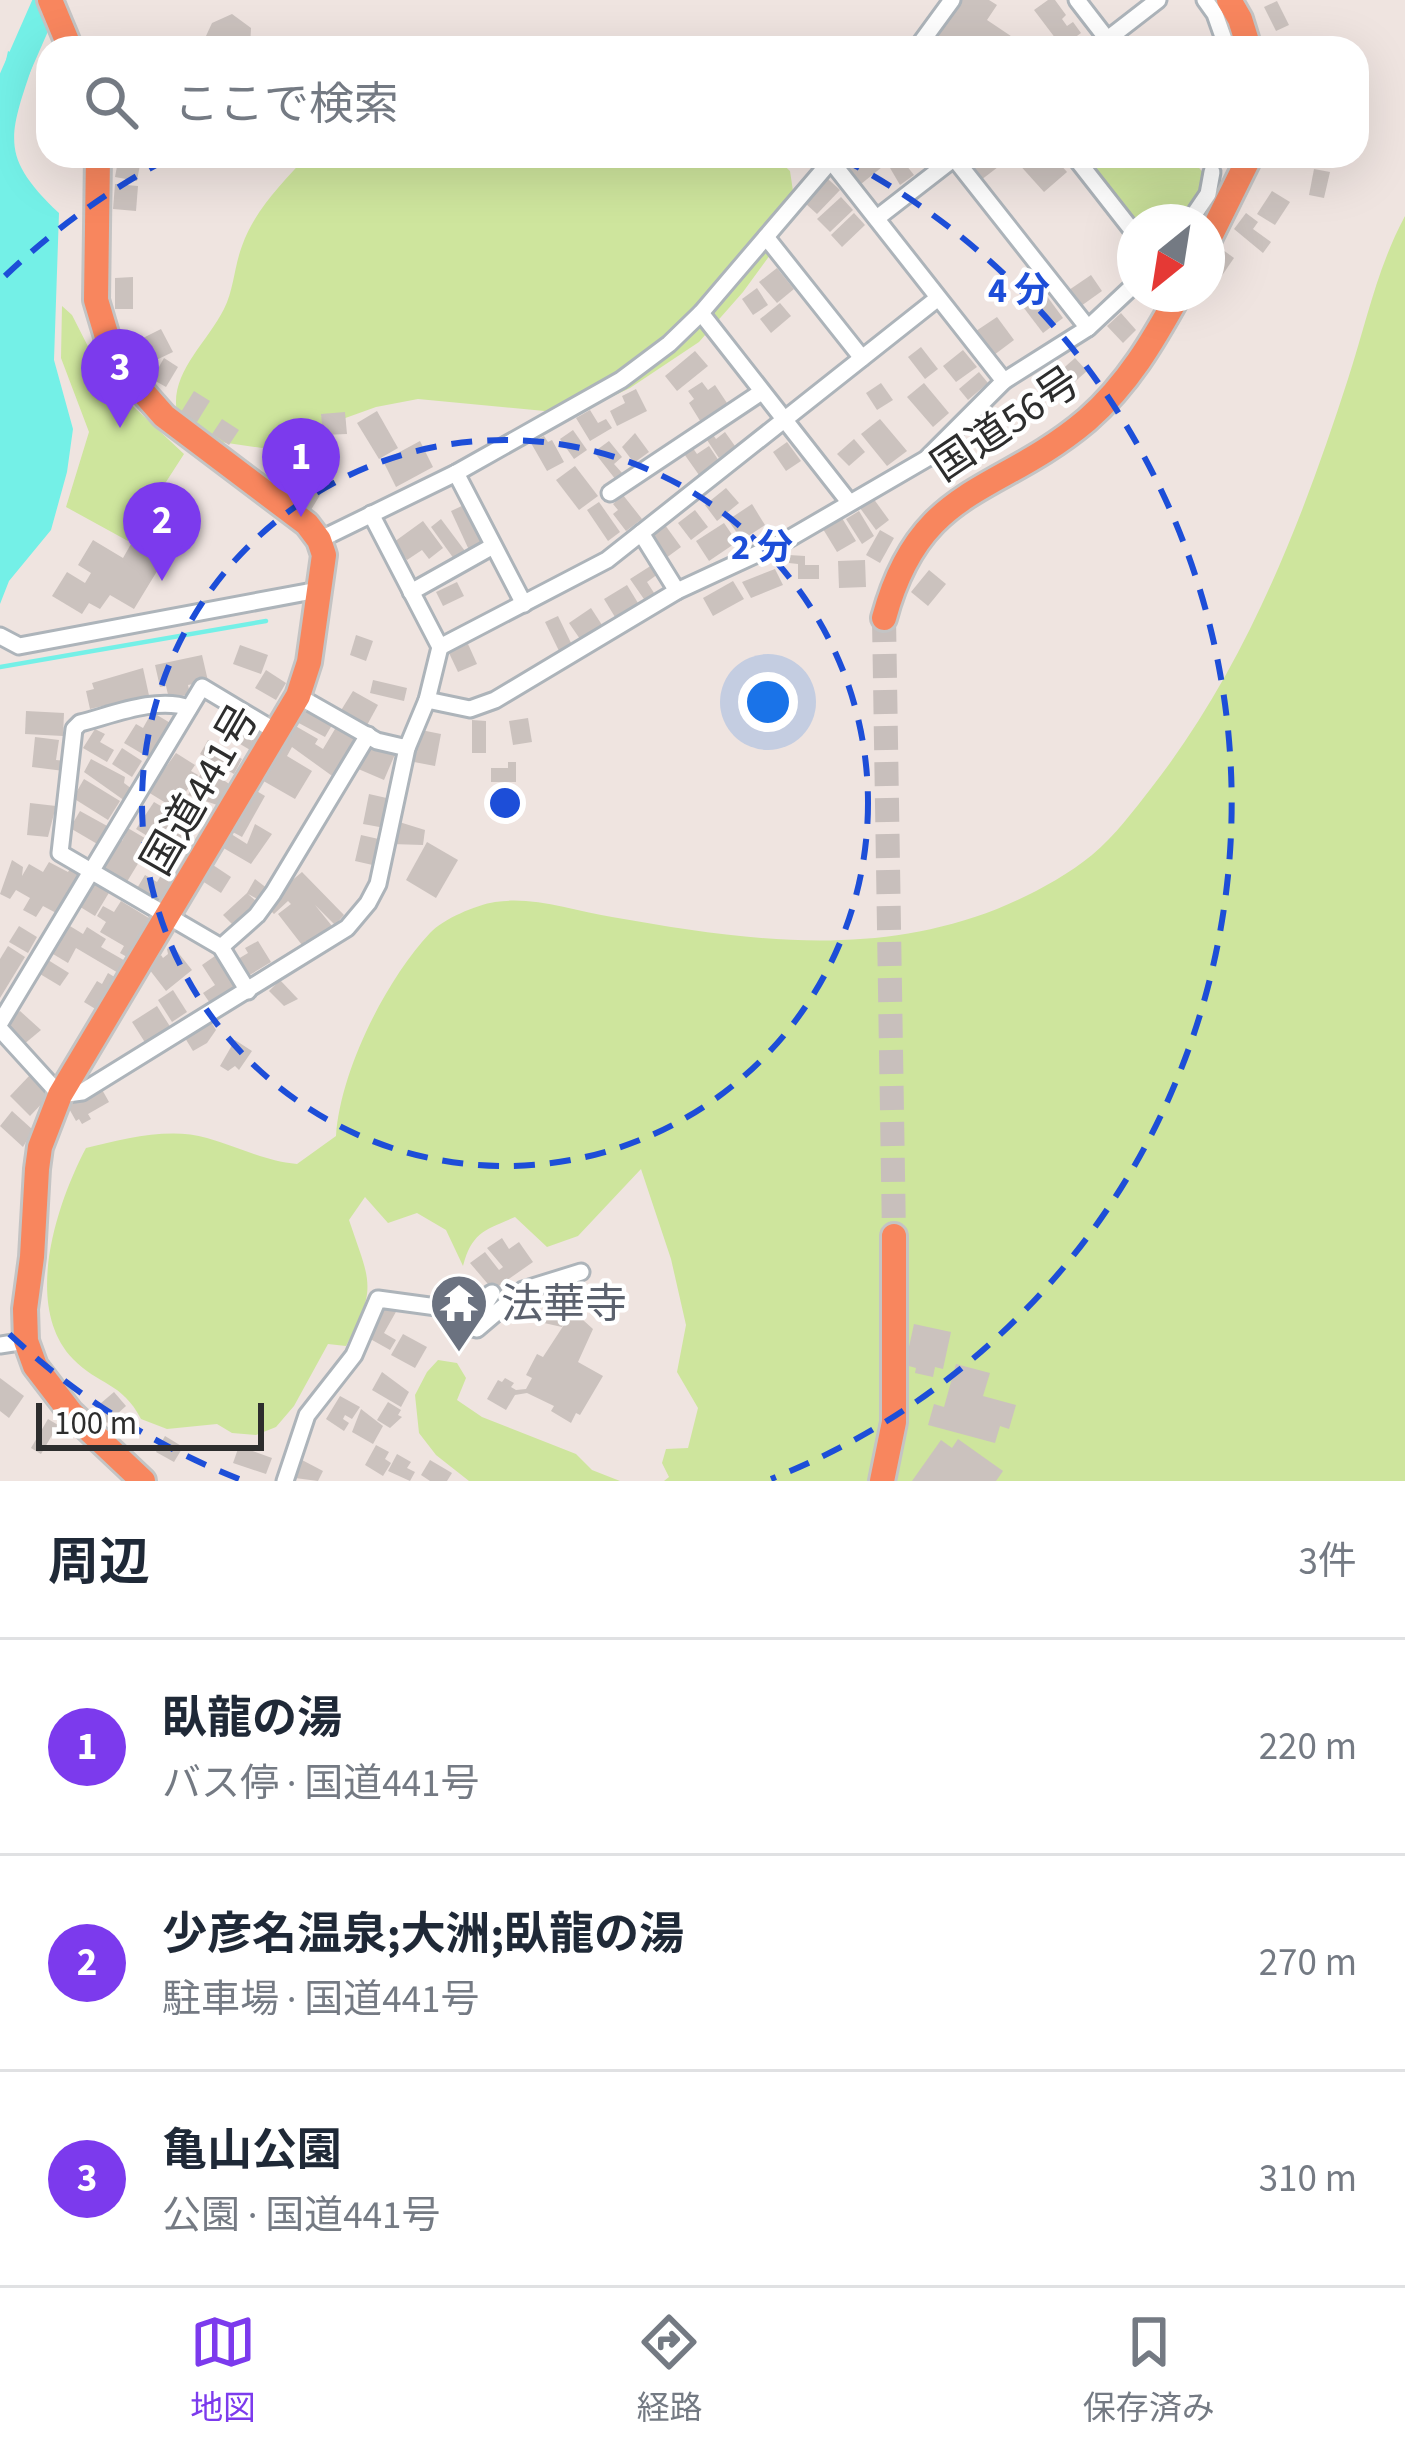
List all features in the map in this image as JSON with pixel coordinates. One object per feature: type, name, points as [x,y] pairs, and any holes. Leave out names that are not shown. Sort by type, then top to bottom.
[{"type":"highway","points":[[50,0],[65,36]]},
{"type":"highway","points":[[1229,0],[1246,36]]},
{"type":"highway","points":[[98,168],[96,299],[107,338],[127,374],[164,416],[307,524],[319,540]]},
{"type":"highway","points":[[1225,210],[1245,168]]},
{"type":"highway","name":"国道56号","points":[[884,618],[907,554],[931,522],[968,493],[1070,433],[1119,391],[1169,312]]},
{"type":"highway","name":"国道441号","points":[[26,1342],[40,1147],[60,1095],[298,696],[309,662],[324,555],[319,540]]},
{"type":"highway","points":[[882,1481],[894,1422],[894,1236]]},
{"type":"highway","points":[[26,1342],[35,1366],[70,1413],[143,1481]]},
{"type":"street","points":[[926,36],[952,0]]},
{"type":"street","points":[[1077,0],[1100,36]]},
{"type":"street","points":[[1116,36],[1157,0]]},
{"type":"street","points":[[1205,0],[1223,36]]},
{"type":"street","points":[[319,540],[456,473],[621,380],[701,313],[825,168]]},
{"type":"street","points":[[840,168],[1004,381]]},
{"type":"street","points":[[877,218],[942,168]]},
{"type":"street","points":[[964,168],[1088,328]]},
{"type":"street","points":[[1083,168],[1117,211]]},
{"type":"street","points":[[1209,168],[1237,188]]},
{"type":"street","points":[[1201,204],[1212,172]]},
{"type":"street","points":[[766,237],[862,358]]},
{"type":"street","points":[[440,647],[607,560],[938,298]]},
{"type":"street","points":[[427,700],[470,709],[495,700],[677,591],[784,541],[926,459],[1004,381],[1088,328],[1117,301]]},
{"type":"street","points":[[701,313],[849,502]]},
{"type":"street","points":[[610,493],[760,393]]},
{"type":"street","points":[[456,473],[524,604]]},
{"type":"street","points":[[278,732],[202,687],[89,870],[0,1026],[60,1095],[82,1092],[248,991],[347,928],[368,903],[378,884],[407,748],[427,700],[440,647],[371,514]]},
{"type":"street","points":[[641,533],[677,591]]},
{"type":"street","points":[[411,592],[493,546]]},
{"type":"street","points":[[0,636],[19,646],[318,590]]},
{"type":"street","points":[[298,696],[368,735],[407,748]]},
{"type":"street","points":[[189,707],[150,706],[80,723],[74,729],[59,853],[220,947],[248,991]]},
{"type":"street","points":[[220,947],[257,915],[273,893],[368,735]]},
{"type":"street","points":[[285,1481],[307,1415],[354,1355],[378,1299],[466,1311],[492,1293],[473,1324],[477,1329],[523,1290],[581,1272]]},
{"type":"street","points":[[0,1345],[26,1342]]},
{"type":"green space","points":[[296,168],[787,168],[794,198],[773,251],[699,342],[630,388],[576,414],[418,399],[376,407],[262,448],[214,441],[180,424],[176,407],[181,378],[224,309],[242,246],[270,198]]},
{"type":"green space","points":[[1092,168],[1199,168],[1208,194],[1201,204],[1121,204]]},
{"type":"green space","points":[[1405,216],[1405,1481],[664,1481],[669,1477],[662,1463],[666,1449],[688,1448],[698,1408],[677,1372],[686,1325],[671,1259],[641,1169],[578,1236],[547,1247],[515,1217],[481,1234],[463,1266],[446,1230],[417,1213],[388,1223],[365,1197],[349,1220],[367,1283],[356,1326],[346,1346],[328,1344],[294,1406],[276,1427],[256,1435],[232,1433],[217,1424],[167,1429],[141,1419],[126,1398],[73,1359],[49,1311],[47,1283],[56,1225],[86,1148],[146,1136],[192,1135],[297,1164],[336,1136],[356,1056],[397,976],[430,933],[460,913],[495,902],[524,901],[758,938],[853,940],[949,925],[997,909],[1092,855],[1131,814],[1185,741],[1268,592],[1311,486],[1379,276]]},
{"type":"green space","points":[[62,306],[72,315],[105,380],[184,454],[128,541],[66,507],[89,432],[61,358]]},
{"type":"green space","points":[[438,1360],[457,1363],[466,1378],[457,1400],[482,1417],[576,1454],[592,1470],[620,1481],[469,1481],[436,1455],[419,1433],[415,1395]]},
{"type":"water","points":[[8,51],[33,64],[15,129],[18,161],[59,213],[54,360],[73,429],[51,530],[9,581],[0,604],[0,88]]},
{"type":"building","points":[[960,0],[989,0],[997,5],[987,20],[1011,36],[936,36]]},
{"type":"building","points":[[1055,0],[1066,15],[1062,19],[1067,26],[1073,22],[1081,33],[1054,36],[1034,10]]},
{"type":"building","points":[[1277,1],[1289,25],[1276,31],[1264,7]]},
{"type":"building","points":[[232,14],[251,28],[251,36],[206,36],[212,23]]},
{"type":"building","points":[[117,168],[139,168],[137,181],[115,177]]},
{"type":"building","points":[[850,168],[881,168],[861,184]]},
{"type":"building","points":[[890,168],[908,168],[914,175],[900,185]]},
{"type":"building","points":[[972,168],[997,168],[981,180]]},
{"type":"building","points":[[1022,168],[1064,168],[1067,172],[1044,192]]},
{"type":"building","points":[[1314,169],[1330,172],[1324,198],[1309,195]]},
{"type":"building","points":[[828,179],[840,190],[817,214],[805,203]]},
{"type":"building","points":[[115,184],[138,186],[136,211],[113,209]]},
{"type":"building","points":[[1272,191],[1290,202],[1275,225],[1257,214]]},
{"type":"building","points":[[841,197],[853,210],[830,232],[817,219]]},
{"type":"building","points":[[854,213],[865,225],[842,247],[831,235]]},
{"type":"building","points":[[1246,213],[1258,222],[1253,229],[1271,242],[1263,253],[1234,229]]},
{"type":"building","points":[[777,268],[794,289],[777,303],[759,282]]},
{"type":"building","points":[[1091,275],[1102,291],[1081,306],[1069,290]]},
{"type":"building","points":[[133,277],[133,309],[115,309],[115,278]]},
{"type":"building","points":[[1038,284],[1063,318],[1043,333],[1017,299]]},
{"type":"building","points":[[757,288],[768,305],[753,315],[742,299]]},
{"type":"building","points":[[780,303],[791,316],[771,333],[760,319]]},
{"type":"building","points":[[1121,313],[1136,330],[1123,343],[1107,326]]},
{"type":"building","points":[[997,317],[1014,340],[994,355],[976,331]]},
{"type":"building","points":[[161,329],[173,352],[154,361],[143,338]]},
{"type":"building","points":[[921,347],[938,369],[925,379],[908,357]]},
{"type":"building","points":[[963,350],[977,367],[956,382],[943,366]]},
{"type":"building","points":[[695,351],[708,366],[677,391],[665,376]]},
{"type":"building","points":[[164,358],[178,367],[166,387],[152,379]]},
{"type":"building","points":[[1075,358],[1087,371],[1070,386],[1058,373]]},
{"type":"building","points":[[979,372],[988,383],[968,400],[959,389]]},
{"type":"building","points":[[702,382],[708,390],[715,385],[729,406],[702,424],[689,403],[694,399],[688,391]]},
{"type":"building","points":[[881,383],[893,400],[877,410],[866,393]]},
{"type":"building","points":[[924,383],[949,413],[933,427],[907,397]]},
{"type":"building","points":[[636,389],[647,411],[617,426],[610,411],[625,403],[622,396]]},
{"type":"building","points":[[194,391],[210,401],[197,422],[181,412]]},
{"type":"building","points":[[590,410],[598,423],[606,419],[612,428],[590,441],[576,418]]},
{"type":"building","points":[[377,411],[398,448],[379,459],[357,423]]},
{"type":"building","points":[[345,412],[347,434],[323,435],[321,414]]},
{"type":"building","points":[[222,419],[239,430],[229,445],[212,434]]},
{"type":"building","points":[[880,419],[907,451],[887,466],[861,434]]},
{"type":"building","points":[[573,430],[587,450],[574,459],[560,439]]},
{"type":"building","points":[[711,432],[716,439],[725,432],[735,446],[719,458],[705,437]]},
{"type":"building","points":[[635,433],[649,452],[634,463],[622,447]]},
{"type":"building","points":[[544,436],[552,440],[564,462],[547,471],[531,443]]},
{"type":"building","points":[[854,439],[865,452],[849,466],[837,454]]},
{"type":"building","points":[[420,441],[433,467],[396,487],[383,461]]},
{"type":"building","points":[[609,441],[622,457],[614,464],[623,474],[616,480],[594,452]]},
{"type":"building","points":[[787,442],[801,461],[786,471],[773,452]]},
{"type":"building","points":[[690,444],[697,454],[709,446],[719,461],[699,475],[682,451]]},
{"type":"building","points":[[290,463],[326,485],[311,510],[275,487]]},
{"type":"building","points":[[575,466],[598,496],[579,510],[556,480]]},
{"type":"building","points":[[726,488],[739,503],[717,521],[705,505]]},
{"type":"building","points":[[623,495],[642,519],[626,531],[613,514],[618,510],[613,504]]},
{"type":"building","points":[[873,498],[889,520],[876,530],[860,508]]},
{"type":"building","points":[[599,502],[620,532],[608,541],[587,510]]},
{"type":"building","points":[[752,504],[765,525],[742,540],[728,520]]},
{"type":"building","points":[[464,505],[483,544],[469,550],[451,511]]},
{"type":"building","points":[[695,510],[708,527],[691,540],[678,523]]},
{"type":"building","points":[[859,511],[874,536],[862,544],[846,519]]},
{"type":"building","points":[[842,518],[856,541],[837,552],[823,529]]},
{"type":"building","points":[[441,519],[465,551],[454,559],[431,527]]},
{"type":"building","points":[[423,521],[443,548],[429,559],[422,550],[407,560],[394,542]]},
{"type":"building","points":[[724,523],[737,542],[709,561],[696,541]]},
{"type":"building","points":[[665,525],[681,547],[666,558],[650,536]]},
{"type":"building","points":[[880,530],[894,538],[880,563],[866,555]]},
{"type":"building","points":[[93,540],[123,558],[131,544],[162,563],[134,609],[110,595],[100,609],[89,603],[82,614],[52,596],[67,572],[85,583],[91,573],[78,565]]},
{"type":"building","points":[[789,555],[805,556],[805,565],[819,565],[819,579],[798,579],[798,564],[789,563]]},
{"type":"building","points":[[865,560],[866,587],[839,588],[838,561]]},
{"type":"building","points":[[652,565],[658,574],[647,582],[656,596],[646,602],[630,579]]},
{"type":"building","points":[[775,569],[783,585],[751,598],[742,582]]},
{"type":"building","points":[[929,570],[946,584],[928,606],[911,592]]},
{"type":"building","points":[[733,581],[744,599],[713,616],[703,598]]},
{"type":"building","points":[[457,582],[464,596],[443,606],[436,592]]},
{"type":"building","points":[[627,585],[638,603],[615,617],[604,599]]},
{"type":"building","points":[[591,608],[602,625],[580,639],[569,623]]},
{"type":"building","points":[[558,616],[572,645],[559,651],[545,622]]},
{"type":"building","points":[[356,635],[373,641],[366,661],[350,655]]},
{"type":"building","points":[[468,644],[477,664],[458,672],[449,653]]},
{"type":"building","points":[[240,645],[268,655],[261,674],[233,664]]},
{"type":"building","points":[[202,655],[208,681],[188,685],[190,694],[169,699],[166,686],[160,687],[155,665]]},
{"type":"building","points":[[143,668],[150,700],[132,703],[131,699],[90,709],[86,691],[94,689],[92,683]]},
{"type":"building","points":[[266,670],[286,683],[276,700],[255,688]]},
{"type":"building","points":[[373,680],[407,688],[404,701],[370,693]]},
{"type":"building","points":[[353,691],[378,705],[366,727],[340,712]]},
{"type":"building","points":[[304,706],[332,725],[325,737],[295,721]]},
{"type":"building","points":[[26,711],[64,713],[63,736],[25,734]]},
{"type":"building","points":[[152,712],[172,724],[151,759],[124,743],[136,724],[143,728]]},
{"type":"building","points":[[237,713],[269,732],[257,754],[235,741],[239,732],[229,726]]},
{"type":"building","points":[[528,718],[532,742],[513,745],[509,721]]},
{"type":"building","points":[[472,720],[486,721],[486,753],[472,753]]},
{"type":"building","points":[[292,724],[318,739],[315,744],[323,749],[338,724],[359,737],[335,778],[292,747],[287,756],[312,771],[295,799],[260,779]]},
{"type":"building","points":[[95,729],[105,734],[100,742],[114,750],[107,762],[83,748]]},
{"type":"building","points":[[421,730],[441,734],[435,766],[414,762]]},
{"type":"building","points":[[35,737],[59,740],[56,760],[66,761],[64,771],[32,767]]},
{"type":"building","points":[[208,740],[242,759],[234,774],[200,754]]},
{"type":"building","points":[[369,740],[396,752],[384,780],[356,768]]},
{"type":"building","points":[[122,748],[142,761],[132,777],[112,764]]},
{"type":"building","points":[[176,753],[195,765],[191,771],[198,775],[174,808],[148,792]]},
{"type":"building","points":[[91,759],[125,777],[124,783],[132,789],[125,801],[84,772]]},
{"type":"building","points":[[508,762],[516,762],[516,782],[491,782],[491,768],[508,768]]},
{"type":"building","points":[[205,767],[232,786],[220,806],[188,795]]},
{"type":"building","points":[[84,779],[120,801],[108,820],[73,798]]},
{"type":"building","points":[[253,789],[265,796],[242,837],[229,830]]},
{"type":"building","points":[[369,794],[391,799],[385,828],[363,824]]},
{"type":"building","points":[[154,802],[198,828],[181,857],[136,829]]},
{"type":"building","points":[[30,803],[56,806],[48,837],[27,835]]},
{"type":"building","points":[[80,811],[109,827],[99,845],[70,828]]},
{"type":"building","points":[[396,821],[425,830],[423,845],[391,844]]},
{"type":"building","points":[[255,824],[272,834],[251,864],[220,846],[228,832],[247,844]]},
{"type":"building","points":[[126,827],[172,854],[165,865],[154,859],[148,868],[139,862],[125,885],[101,872]]},
{"type":"building","points":[[361,835],[383,840],[377,866],[355,861]]},
{"type":"building","points":[[427,842],[458,860],[436,898],[406,880]]},
{"type":"building","points":[[12,860],[23,867],[22,876],[29,864],[43,872],[49,862],[81,873],[58,914],[43,906],[36,917],[23,910],[30,898],[16,890],[10,899],[0,894]]},
{"type":"building","points":[[210,863],[231,877],[221,893],[199,879]]},
{"type":"building","points":[[166,867],[184,878],[166,908],[136,890],[145,875],[157,882]]},
{"type":"building","points":[[302,872],[344,915],[335,925],[315,905],[332,926],[309,945],[306,941],[302,945],[278,914],[291,904],[288,901],[274,914],[264,904]]},
{"type":"building","points":[[255,879],[268,889],[261,901],[248,894],[257,902],[234,926],[223,915]]},
{"type":"building","points":[[92,880],[110,891],[95,916],[77,905]]},
{"type":"building","points":[[121,901],[157,923],[134,961],[120,953],[124,946],[100,932],[106,922],[97,916],[103,906],[114,912]]},
{"type":"building","points":[[65,923],[83,934],[87,927],[106,939],[101,947],[127,962],[120,974],[76,948],[68,963],[53,954]]},
{"type":"building","points":[[19,926],[37,937],[28,953],[9,942]]},
{"type":"building","points":[[258,941],[271,962],[248,976],[238,959]]},
{"type":"building","points":[[172,945],[192,970],[166,991],[149,969]]},
{"type":"building","points":[[8,946],[25,957],[0,998],[0,959]]},
{"type":"building","points":[[215,956],[238,986],[212,1006],[203,993],[215,985],[202,965]]},
{"type":"building","points":[[48,960],[69,973],[60,986],[40,974]]},
{"type":"building","points":[[108,973],[121,981],[102,1013],[84,1002]]},
{"type":"building","points":[[280,980],[298,999],[284,1006],[269,991]]},
{"type":"building","points":[[173,990],[187,1012],[172,1022],[158,1000]]},
{"type":"building","points":[[157,1006],[171,1028],[146,1044],[132,1022]]},
{"type":"building","points":[[20,1011],[41,1030],[23,1045],[5,1023]]},
{"type":"building","points":[[210,1020],[216,1030],[193,1051],[185,1038]]},
{"type":"building","points":[[235,1040],[252,1051],[239,1070],[235,1066],[228,1071],[220,1066]]},
{"type":"building","points":[[30,1075],[50,1095],[30,1116],[10,1096]]},
{"type":"building","points":[[100,1086],[109,1102],[88,1114],[91,1119],[82,1124],[76,1121],[67,1105]]},
{"type":"building","points":[[12,1111],[33,1130],[23,1147],[0,1126]]},
{"type":"building","points":[[502,1238],[509,1249],[519,1242],[533,1262],[493,1290],[470,1263],[485,1252],[499,1270],[503,1267],[487,1248]]},
{"type":"building","points":[[554,1298],[574,1306],[562,1327],[544,1323],[542,1316]]},
{"type":"building","points":[[382,1301],[397,1310],[384,1333],[396,1340],[390,1350],[365,1336]]},
{"type":"building","points":[[573,1311],[593,1329],[578,1362],[603,1376],[580,1415],[576,1413],[571,1423],[551,1411],[554,1406],[527,1393],[515,1395],[506,1410],[487,1399],[498,1380],[505,1378],[516,1390],[526,1389],[532,1378],[526,1375],[537,1354],[543,1357]]},
{"type":"building","points":[[914,1324],[951,1332],[943,1369],[935,1367],[933,1377],[905,1365]]},
{"type":"building","points":[[403,1334],[427,1347],[415,1368],[391,1355]]},
{"type":"building","points":[[956,1364],[990,1373],[983,1396],[1016,1405],[1009,1429],[1000,1426],[995,1443],[928,1425],[934,1404],[944,1407]]},
{"type":"building","points":[[382,1372],[409,1392],[401,1407],[372,1390]]},
{"type":"building","points":[[0,1378],[24,1396],[9,1418],[0,1411]]},
{"type":"building","points":[[114,1392],[126,1406],[107,1423],[94,1409]]},
{"type":"building","points":[[340,1396],[360,1407],[352,1419],[345,1415],[349,1423],[344,1431],[326,1419]]},
{"type":"building","points":[[388,1402],[401,1410],[398,1415],[402,1417],[390,1428],[377,1420]]},
{"type":"building","points":[[361,1409],[383,1426],[373,1444],[352,1432]]},
{"type":"building","points":[[48,1419],[58,1425],[41,1454],[31,1448]]},
{"type":"building","points":[[165,1436],[183,1447],[174,1462],[156,1452]]},
{"type":"building","points":[[958,1439],[1003,1471],[996,1481],[912,1481],[941,1440],[952,1448]]},
{"type":"building","points":[[376,1445],[389,1452],[385,1459],[391,1463],[383,1476],[365,1465]]},
{"type":"building","points":[[239,1446],[272,1458],[266,1474],[233,1463]]},
{"type":"building","points":[[397,1454],[411,1462],[407,1468],[415,1472],[410,1481],[388,1471]]},
{"type":"building","points":[[302,1460],[323,1471],[318,1481],[295,1478]]},
{"type":"building","points":[[430,1460],[452,1473],[447,1481],[430,1481],[421,1475]]},
{"type":"waterway","points":[[0,107],[47,0]]},
{"type":"waterway","points":[[0,667],[266,621]]},
{"type":"tunnel","points":[[884,618],[894,1236]]},
{"type":"place","name":"亀山公園","points":[[120,428]]},
{"type":"place","name":"臥龍の湯","points":[[301,517]]},
{"type":"place","name":"少彦名温泉;大洲;臥龍の湯","points":[[162,581]]},
{"type":"place","name":"法華寺","points":[[459,1354]]}]
